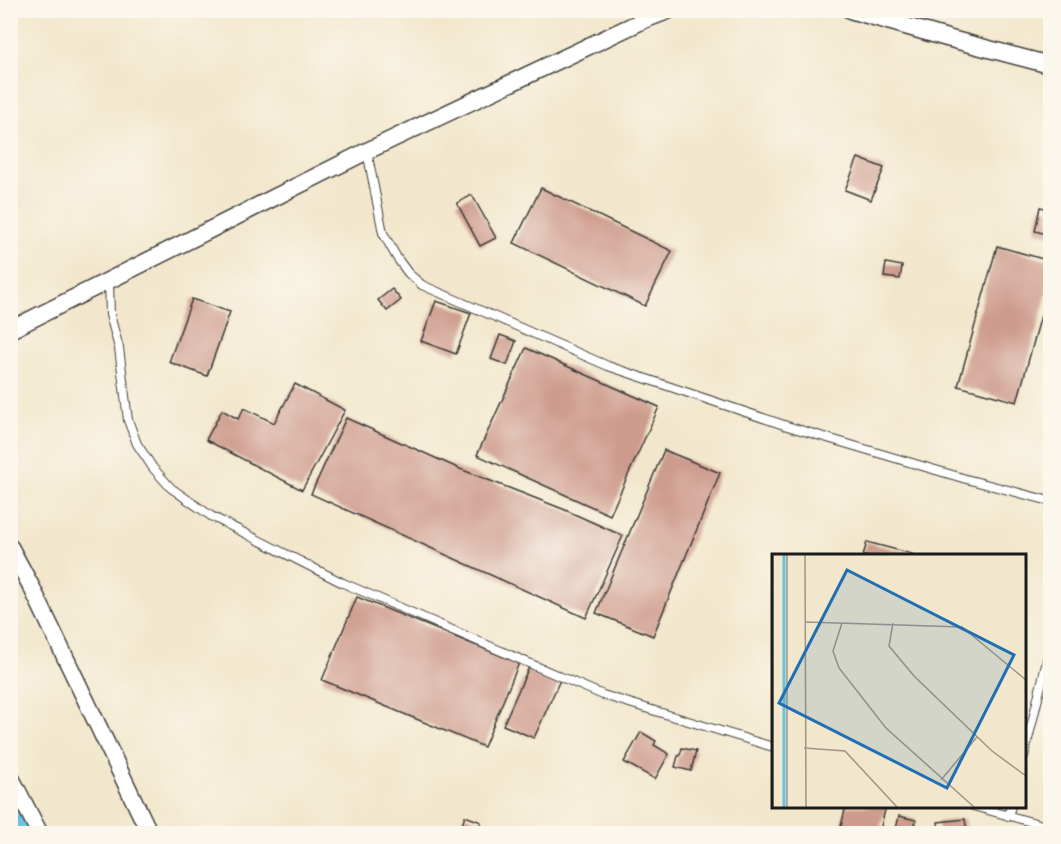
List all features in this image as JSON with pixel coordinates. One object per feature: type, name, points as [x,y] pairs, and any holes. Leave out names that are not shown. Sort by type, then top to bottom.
[{"type":"street","points":[[10,330],[367,151],[644,20],[670,10]]},
{"type":"street","points":[[850,10],[1050,65]]},
{"type":"street","points":[[10,547],[150,834]]},
{"type":"street","points":[[10,776],[40,834]]},
{"type":"lane","points":[[367,151],[383,233],[408,273],[422,285],[608,366],[787,426],[966,479],[1050,501]]},
{"type":"lane","points":[[109,282],[110,315],[119,348],[128,420],[137,444],[153,468],[171,488],[211,516],[342,583],[603,695],[772,747]]},
{"type":"lane","points":[[1025,748],[1050,648]]},
{"type":"lane","points":[[977,808],[1050,827]]},
{"type":"lane","points":[[1008,816],[1011,808]]},
{"type":"building","points":[[858,158],[884,168],[871,200],[845,190]]},
{"type":"building","points":[[541,188],[672,251],[645,306],[514,243]]},
{"type":"building","points":[[472,195],[496,238],[480,246],[457,203]]},
{"type":"building","points":[[1040,207],[1050,209],[1050,235],[1035,231]]},
{"type":"building","points":[[997,246],[1050,261],[1050,283],[1017,402],[958,386]]},
{"type":"building","points":[[886,263],[902,266],[900,279],[884,277]]},
{"type":"building","points":[[392,289],[401,300],[387,311],[378,300]]},
{"type":"building","points":[[192,299],[230,312],[207,376],[169,362]]},
{"type":"building","points":[[436,301],[471,313],[456,354],[421,341]]},
{"type":"building","points":[[500,335],[516,341],[507,365],[491,359]]},
{"type":"building","points":[[526,348],[659,407],[610,515],[477,455]]},
{"type":"building","points":[[295,384],[345,410],[302,490],[206,440],[222,410],[238,419],[244,408],[274,423]]},
{"type":"building","points":[[346,418],[460,469],[563,509],[623,536],[586,618],[311,494]]},
{"type":"building","points":[[664,450],[720,473],[653,636],[596,613]]},
{"type":"building","points":[[867,542],[912,554],[864,554]]},
{"type":"building","points":[[357,597],[519,663],[484,747],[322,680]]},
{"type":"building","points":[[529,667],[560,680],[534,738],[503,725]]},
{"type":"building","points":[[641,732],[656,741],[654,745],[669,754],[655,779],[624,762]]},
{"type":"building","points":[[682,748],[696,751],[691,771],[675,767]]},
{"type":"building","points":[[846,808],[886,808],[879,834],[839,834]]},
{"type":"building","points":[[465,816],[481,822],[477,834],[459,834]]},
{"type":"building","points":[[899,816],[916,820],[912,834],[895,834]]},
{"type":"building","points":[[965,819],[967,833],[939,834],[938,822]]},
{"type":"waterway","points":[[10,802],[27,834]]}]
